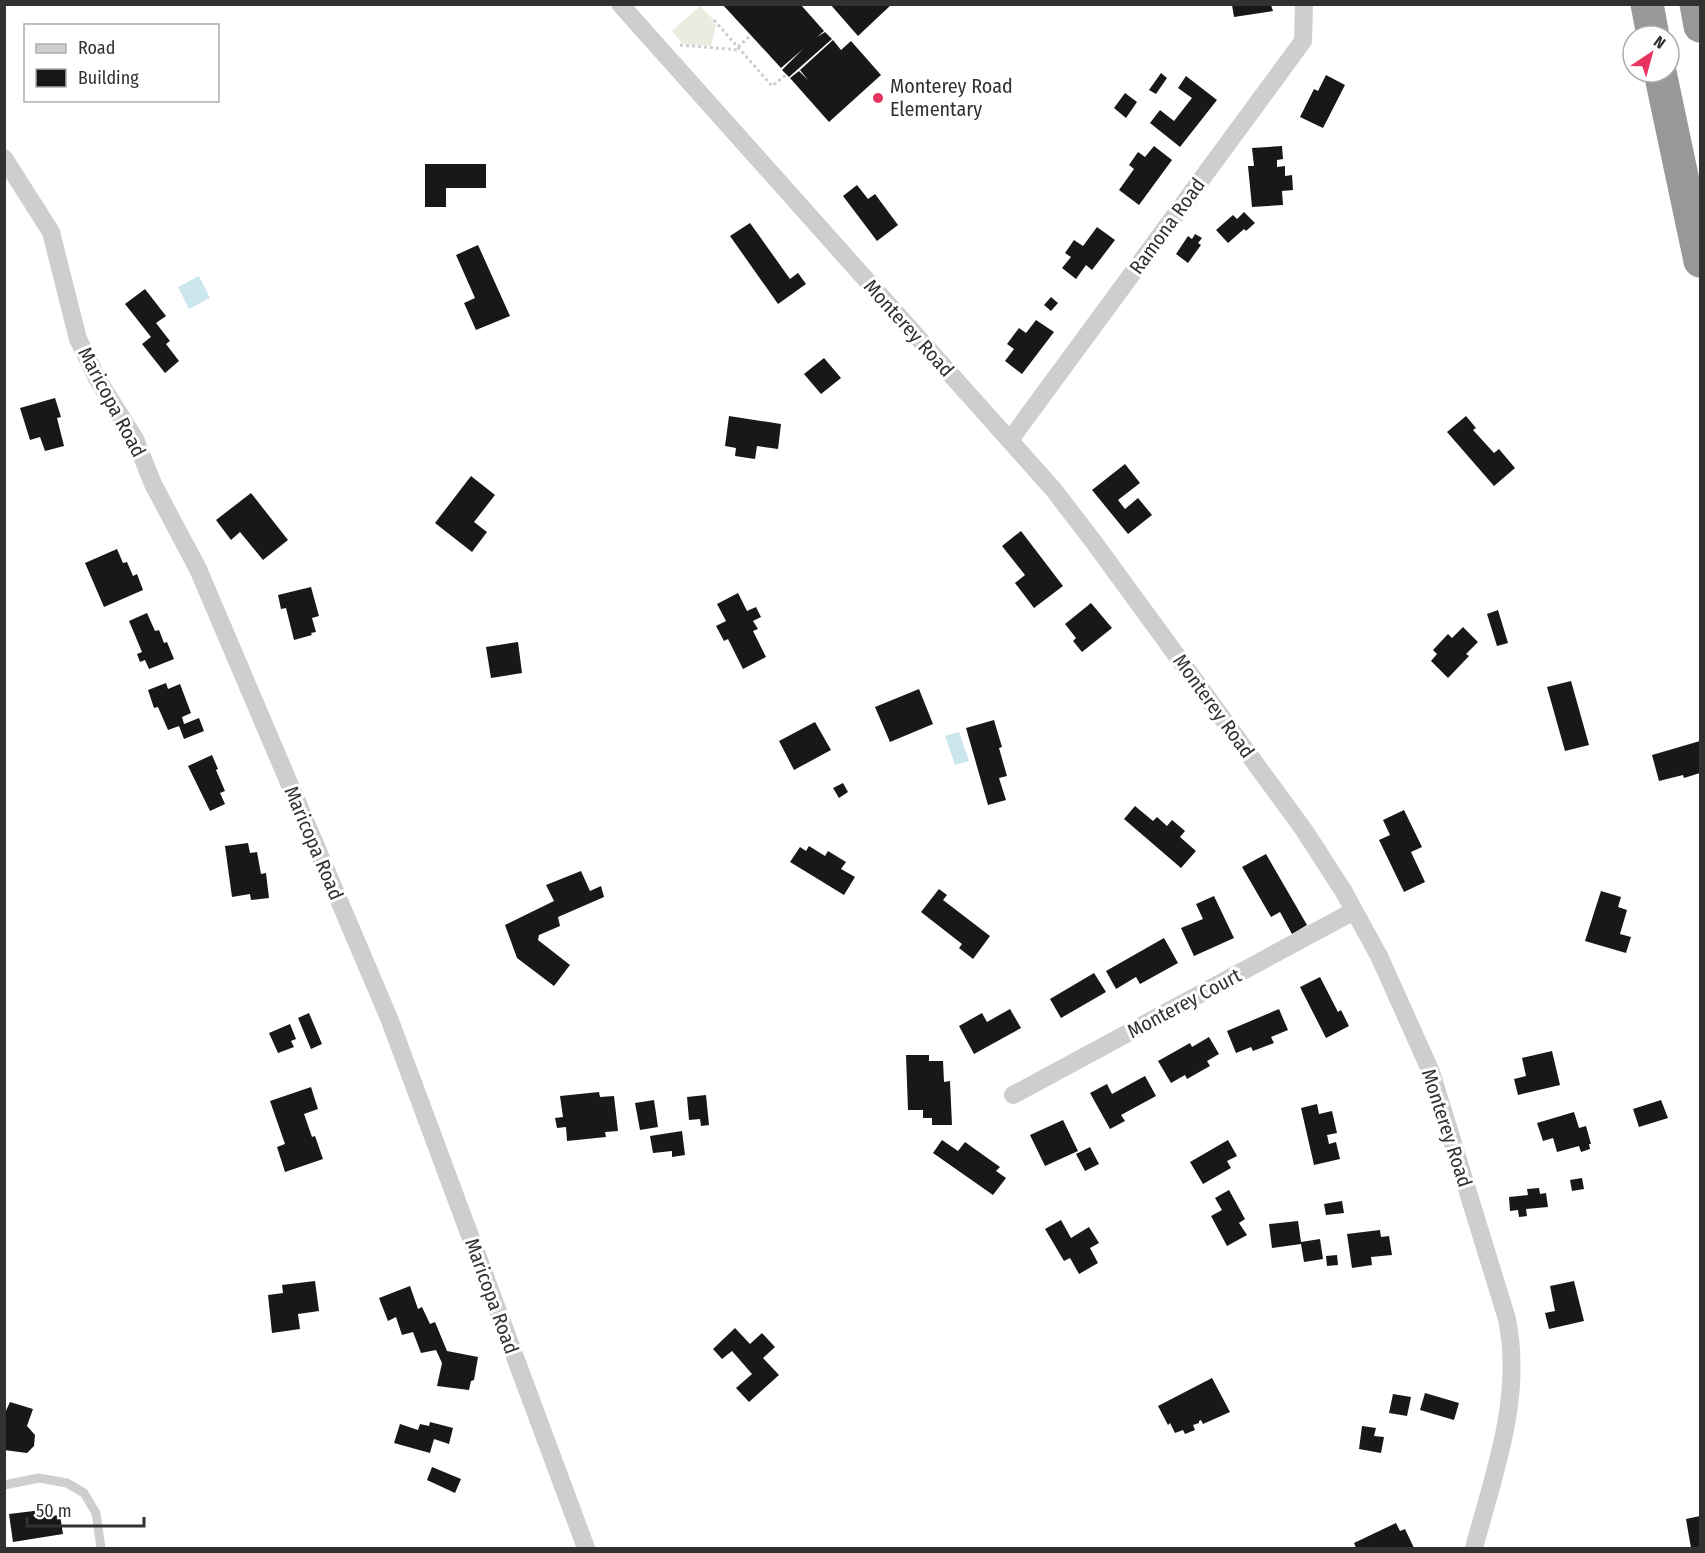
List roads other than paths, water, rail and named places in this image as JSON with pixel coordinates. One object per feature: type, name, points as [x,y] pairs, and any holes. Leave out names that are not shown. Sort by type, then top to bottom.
[{"type":"highway","points":[[1647,4],[1651,24]]},
{"type":"highway","points":[[1696,4],[1701,26]]},
{"type":"highway","points":[[1663,84],[1701,261]]},
{"type":"street","name":"Monterey Road","points":[[620,4],[1053,489],[1304,830],[1379,956],[1431,1072],[1507,1319],[1511,1342],[1513,1357],[1509,1410],[1474,1548]]},
{"type":"street","name":"Ramona Road","points":[[1010,440],[1303,41],[1304,4]]},
{"type":"street","name":"Maricopa Road","points":[[4,158],[51,232],[78,339],[98,380],[135,439],[153,484],[198,569],[389,1018],[586,1548]]},
{"type":"street","name":"Monterey Court","points":[[1013,1095],[1354,911]]},
{"type":"lane","points":[[4,1485],[39,1478],[67,1483],[84,1493],[96,1513],[101,1548]]},
{"type":"water","points":[[199,276],[210,298],[189,309],[178,287]]},
{"type":"water","points":[[959,732],[969,761],[955,765],[945,736]]},
{"type":"place","name":"Monterey Road Elementary","points":[[878,98]]}]
